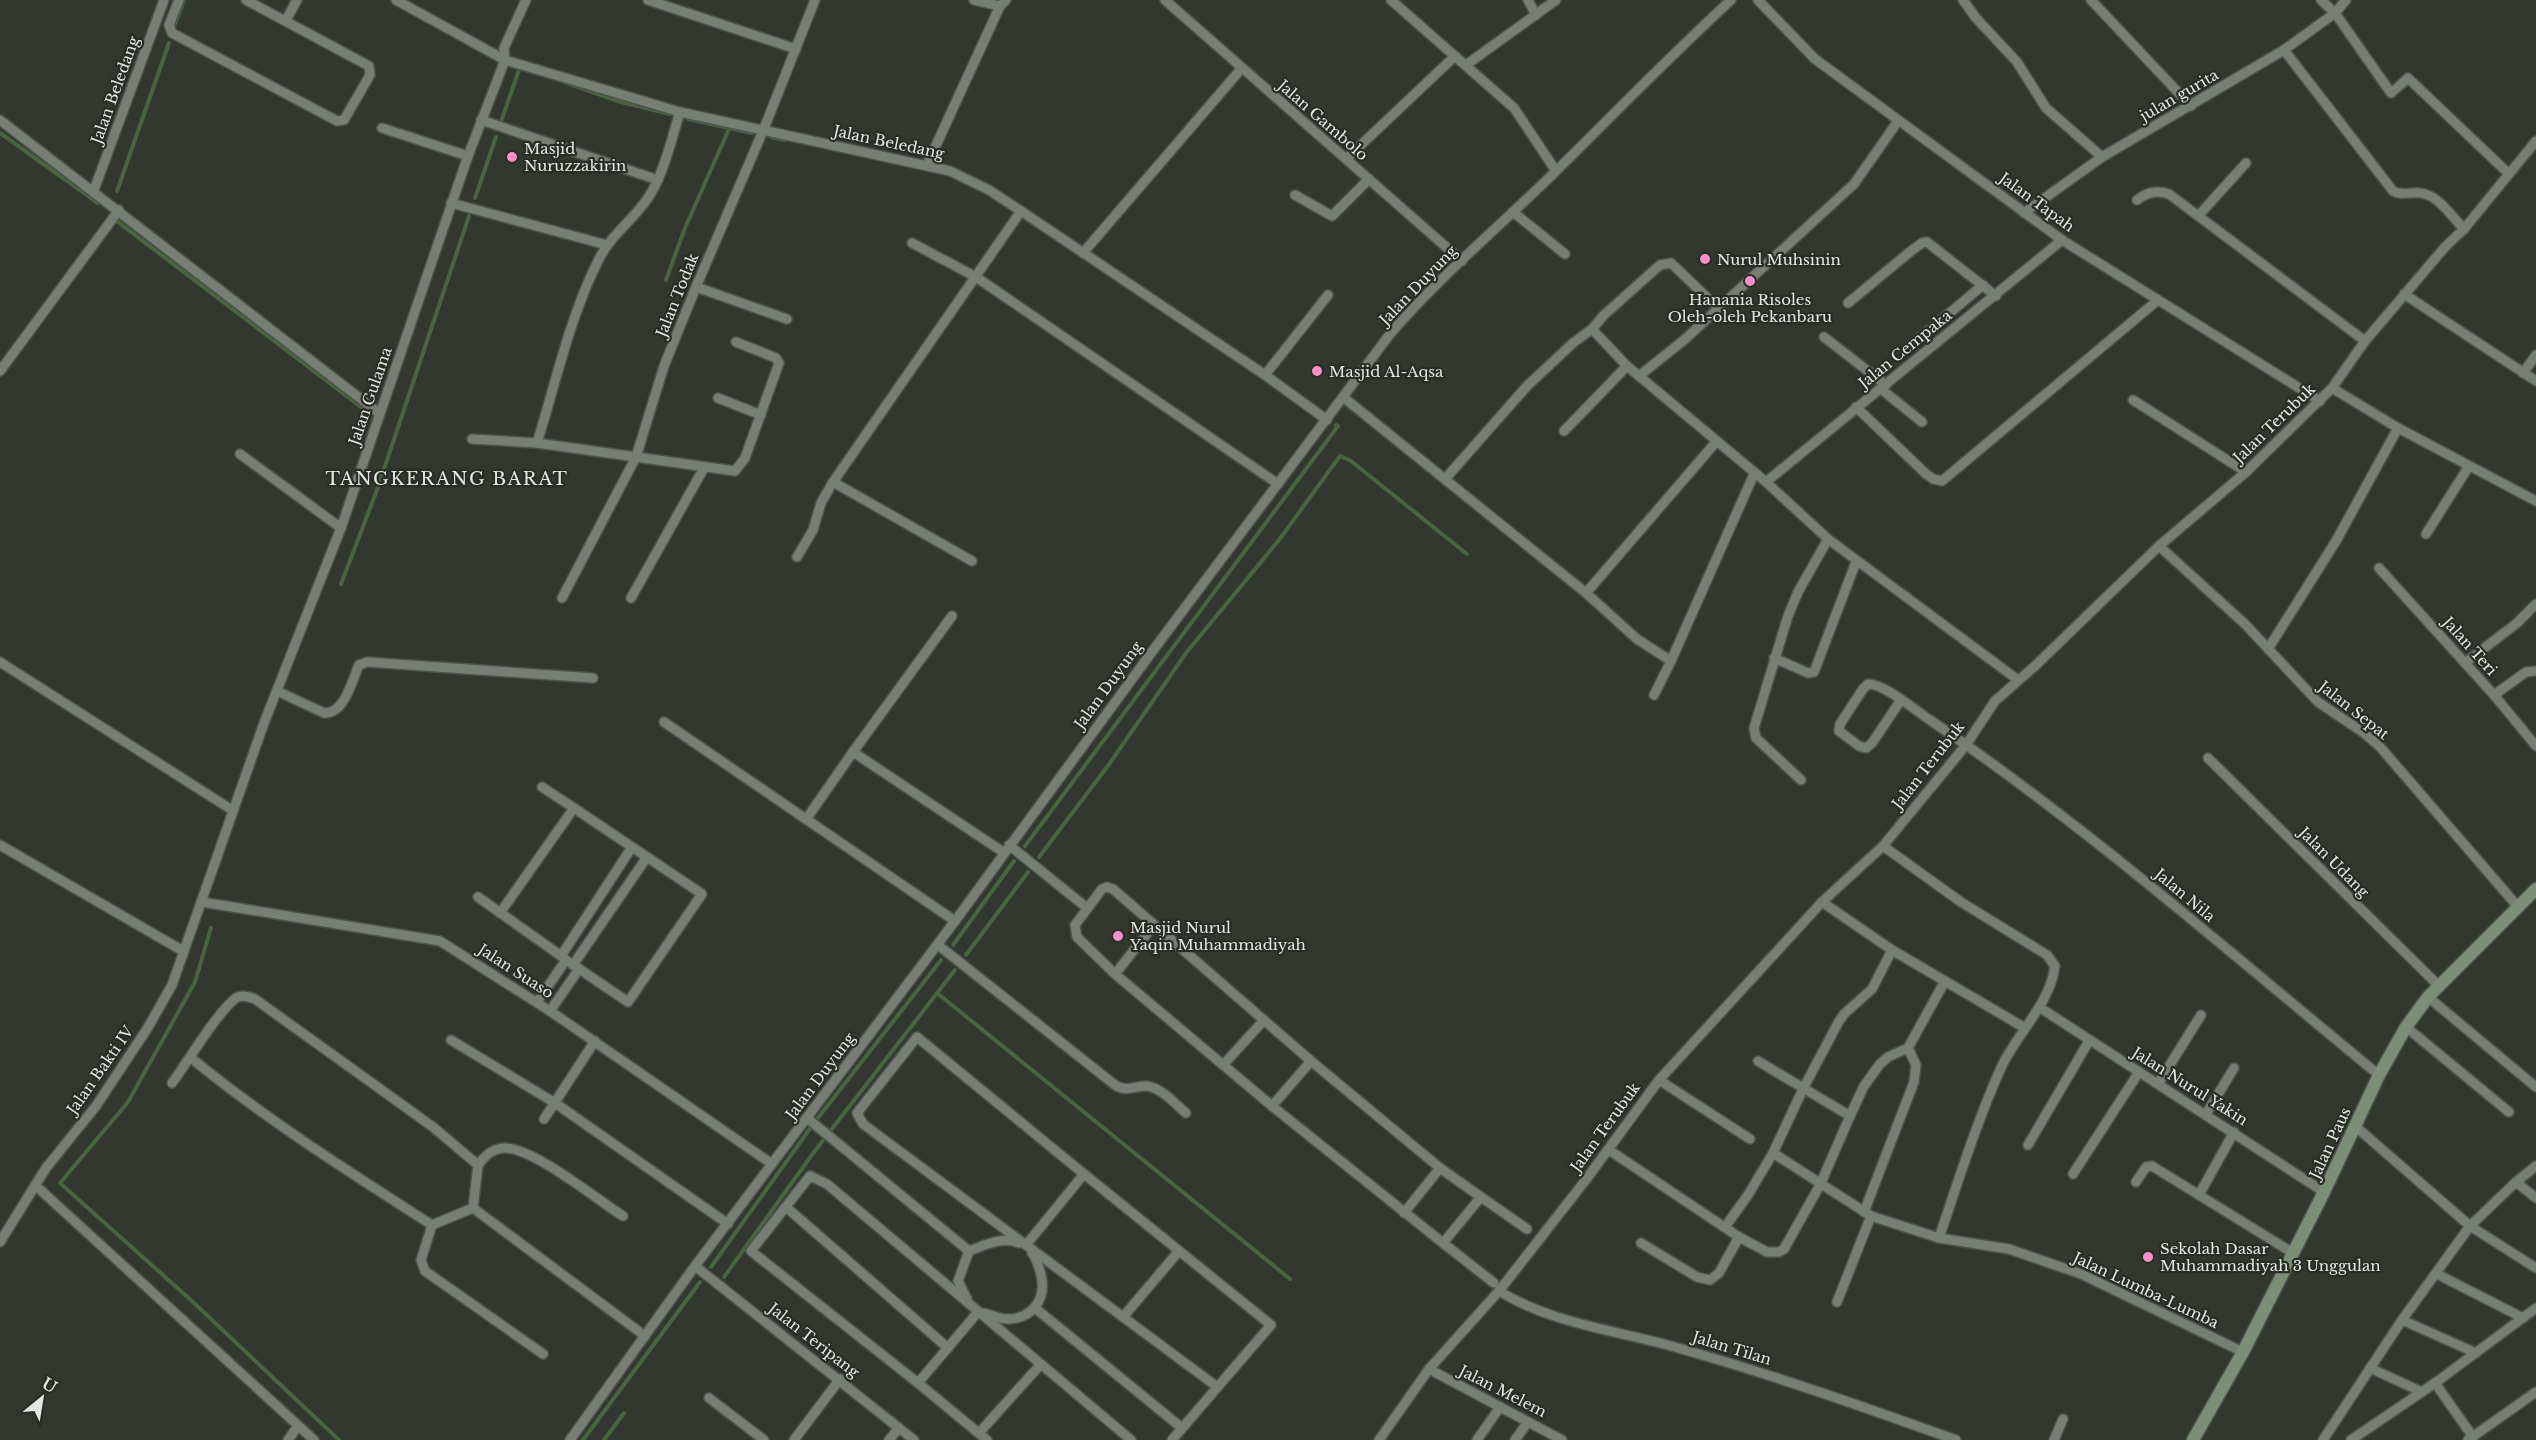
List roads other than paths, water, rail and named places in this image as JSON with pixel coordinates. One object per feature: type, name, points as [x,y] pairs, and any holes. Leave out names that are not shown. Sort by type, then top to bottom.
[{"type":"main road","name":"Jalan Paus","points":[[2193,1440],[2242,1352],[2324,1192],[2379,1075],[2406,1027],[2428,997],[2536,889]]},
{"type":"street","name":"Jalan Beledang","points":[[94,190],[164,0]]},
{"type":"street","points":[[179,0],[169,25],[172,33],[337,121],[344,120],[370,75],[369,66],[246,0]]},
{"type":"street","points":[[286,20],[297,0]]},
{"type":"street","name":"Jalan Beledang","points":[[396,0],[505,60],[680,112],[927,165],[966,178],[1022,211],[1265,375],[1327,420]]},
{"type":"street","name":"Jalan Gulama","points":[[202,902],[232,810],[341,528],[468,156],[505,60],[504,48],[526,0]]},
{"type":"street","points":[[648,0],[796,49]]},
{"type":"street","name":"Jalan Todak","points":[[562,598],[636,458],[664,366],[764,131],[815,0]]},
{"type":"street","points":[[927,165],[1003,3],[974,0]]},
{"type":"street","name":"Jalan Gambolo","points":[[1165,0],[1462,261]]},
{"type":"street","points":[[1391,0],[1514,108],[1556,171]]},
{"type":"street","points":[[1528,0],[1536,15]]},
{"type":"street","points":[[1467,65],[1556,0]]},
{"type":"street","name":"Jalan Duyung","points":[[570,1440],[695,1266],[808,1119],[1278,484],[1411,310],[1556,171],[1652,73],[1731,0]]},
{"type":"street","name":"Jalan Tapah","points":[[1758,0],[1815,59],[2024,213],[2062,240],[2319,400]]},
{"type":"street","points":[[1963,0],[1976,18],[2017,62],[2046,108],[2102,157]]},
{"type":"street","points":[[2091,0],[2191,106]]},
{"type":"street","points":[[2321,0],[2335,13],[2391,93],[2408,78],[2508,173]]},
{"type":"street","name":"julan gurita","points":[[2024,213],[2102,157],[2284,50],[2335,13],[2346,0]]},
{"type":"street","points":[[2284,50],[2392,191],[2398,194],[2422,192],[2432,196],[2464,229]]},
{"type":"street","points":[[1346,159],[1455,56]]},
{"type":"street","points":[[1083,253],[1241,69]]},
{"type":"street","points":[[537,442],[578,309],[607,245],[647,200],[658,180],[680,112]]},
{"type":"street","points":[[0,120],[94,190],[379,413]]},
{"type":"street","points":[[482,120],[658,180]]},
{"type":"street","points":[[1639,376],[1684,340],[1854,184],[1898,120]]},
{"type":"street","points":[[382,128],[468,156]]},
{"type":"street","name":"Jalan Terubuk","points":[[1379,1440],[1429,1369],[1609,1149],[1659,1080],[1822,902],[1883,846],[1966,745],[1995,701],[2159,546],[2246,472],[2332,388],[2365,340],[2464,229],[2536,141]]},
{"type":"street","points":[[2199,215],[2246,163]]},
{"type":"street","points":[[1295,195],[1332,216],[1369,179]]},
{"type":"street","points":[[2137,200],[2147,193],[2158,191],[2169,194],[2365,340]]},
{"type":"street","points":[[452,203],[607,245]]},
{"type":"street","points":[[0,371],[118,210]]},
{"type":"street","points":[[797,557],[813,530],[821,503],[833,482],[1022,211]]},
{"type":"street","points":[[1513,212],[1564,254]]},
{"type":"street","name":"Jalan Cempaka","points":[[1766,482],[2062,240]]},
{"type":"street","points":[[912,243],[976,276],[1278,484]]},
{"type":"street","points":[[1848,303],[1922,243],[1933,245],[1996,296]]},
{"type":"street","points":[[1445,479],[1527,386],[1660,265],[1671,263],[1718,308]]},
{"type":"street","points":[[1909,347],[1983,285]]},
{"type":"street","points":[[696,287],[787,320]]},
{"type":"street","points":[[2404,294],[2536,381]]},
{"type":"street","points":[[1265,375],[1328,295]]},
{"type":"street","points":[[1856,407],[1925,473],[1933,479],[1942,481],[2158,300]]},
{"type":"street","points":[[1941,321],[1951,332]]},
{"type":"street","points":[[1592,329],[1627,366],[1766,482],[1828,539],[2018,680]]},
{"type":"street","points":[[1824,337],[1922,422]]},
{"type":"street","points":[[472,439],[537,442],[730,471],[740,468],[779,361],[736,342]]},
{"type":"street","points":[[2523,373],[2536,355]]},
{"type":"street","points":[[1564,431],[1627,366]]},
{"type":"street","points":[[2332,388],[2398,429],[2536,501]]},
{"type":"street","points":[[1343,397],[1587,593],[1637,639],[1671,661]]},
{"type":"street","points":[[717,398],[761,415]]},
{"type":"street","points":[[2133,400],[2246,472]]},
{"type":"street","points":[[2268,649],[2336,541],[2398,429]]},
{"type":"street","points":[[1587,593],[1716,442]]},
{"type":"street","points":[[240,454],[341,528]]},
{"type":"street","points":[[2426,534],[2469,466]]},
{"type":"street","points":[[631,598],[704,468]]},
{"type":"street","points":[[1654,695],[1754,474]]},
{"type":"street","points":[[833,482],[972,561]]},
{"type":"street","points":[[1801,780],[1756,738],[1754,728],[1774,658],[1798,592],[1828,539]]},
{"type":"street","name":"Jalan Sepat","points":[[2159,546],[2245,624],[2318,702],[2364,733],[2381,748],[2519,908]]},
{"type":"street","points":[[1774,658],[1808,673],[1814,672],[1856,562]]},
{"type":"street","name":"Jalan Teri","points":[[2379,568],[2494,695],[2536,746]]},
{"type":"street","points":[[2465,663],[2517,623],[2536,604]]},
{"type":"street","points":[[807,818],[952,616]]},
{"type":"street","points":[[0,662],[232,810]]},
{"type":"street","points":[[277,691],[324,713],[332,713],[341,705],[359,665],[367,662],[593,678]]},
{"type":"street","points":[[2494,695],[2526,672],[2536,671]]},
{"type":"street","name":"Jalan Nila","points":[[1901,700],[1872,743],[1866,748],[1859,746],[1839,731],[1840,724],[1868,684],[1878,686],[1901,700],[2042,799],[2379,1075]]},
{"type":"street","points":[[664,722],[956,921]]},
{"type":"street","points":[[853,752],[1006,849],[1087,908],[1102,889],[1111,888],[1311,1061],[1440,1168],[1527,1229]]},
{"type":"street","name":"Jalan Udang","points":[[2208,759],[2439,986]]},
{"type":"street","points":[[478,897],[628,1002],[702,894],[542,787]]},
{"type":"street","points":[[500,913],[574,808]]},
{"type":"street","points":[[0,845],[183,951]]},
{"type":"street","points":[[1883,846],[1961,902],[2053,960],[2055,966],[2054,976],[2038,1007],[2001,1068],[1938,1238]]},
{"type":"street","points":[[550,1011],[570,962],[632,847]]},
{"type":"street","points":[[537,1002],[570,962],[647,857]]},
{"type":"street","name":"Jalan Bakti IV","points":[[0,1242],[46,1167],[96,1106],[147,1029],[172,985],[202,902]]},
{"type":"street","name":"Jalan Suaso","points":[[202,902],[440,941],[537,1002],[772,1164]]},
{"type":"street","points":[[1822,902],[1892,950],[2025,1028]]},
{"type":"street","name":"Jalan Tilan","points":[[1087,908],[1075,925],[1075,933],[1115,974],[1272,1106],[1518,1303],[1552,1316],[1671,1346],[1816,1389],[1954,1440]]},
{"type":"street","points":[[1115,974],[1154,925]]},
{"type":"street","points":[[938,945],[1115,1085],[1127,1090],[1151,1087],[1186,1113]]},
{"type":"street","points":[[1725,1227],[1748,1195],[1773,1153],[1803,1089],[1844,1014],[1872,988],[1892,950]]},
{"type":"street","points":[[1609,1149],[1739,1237],[1767,1252],[1779,1252],[1784,1249],[1820,1185],[1864,1086],[1888,1057],[1908,1048],[1945,981]]},
{"type":"street","points":[[172,1083],[216,1021],[236,998],[242,996],[255,999],[433,1127],[478,1165]]},
{"type":"street","points":[[2428,997],[2536,1088]]},
{"type":"street","name":"Jalan Nurul Yakin","points":[[2038,1007],[2324,1192]]},
{"type":"street","points":[[2158,1084],[2201,1015]]},
{"type":"street","points":[[1224,1064],[1264,1020]]},
{"type":"street","points":[[2406,1027],[2509,1112]]},
{"type":"street","points":[[1172,1440],[1216,1386],[1271,1325],[917,1037],[857,1113],[863,1124],[1216,1386]]},
{"type":"street","points":[[451,1040],[555,1103],[728,1224]]},
{"type":"street","points":[[544,1119],[595,1041]]},
{"type":"street","points":[[2028,1144],[2089,1041]]},
{"type":"street","points":[[1837,1302],[1914,1082],[1916,1065],[1908,1048]]},
{"type":"street","points":[[191,1058],[298,1140],[432,1225]]},
{"type":"street","points":[[1272,1106],[1311,1061]]},
{"type":"street","points":[[1758,1061],[1851,1116]]},
{"type":"street","points":[[2206,1114],[2235,1068]]},
{"type":"street","points":[[2073,1174],[2139,1072]]},
{"type":"street","points":[[1659,1080],[1750,1139]]},
{"type":"street","points":[[808,1119],[969,1251]]},
{"type":"street","points":[[2355,1126],[2470,1226],[2536,1268]]},
{"type":"street","points":[[2200,1193],[2234,1132]]},
{"type":"street","points":[[473,1208],[478,1165],[486,1155],[494,1150],[506,1148],[528,1153],[623,1216]]},
{"type":"street","name":"Jalan Lumba-Lumba","points":[[1773,1153],[1867,1214],[1938,1238],[2009,1249],[2081,1274],[2242,1352]]},
{"type":"street","points":[[2136,1182],[2146,1167],[2152,1166],[2200,1193],[2293,1252]]},
{"type":"street","points":[[2323,1440],[2402,1320],[2470,1226],[2516,1182],[2536,1167]]},
{"type":"street","points":[[1404,1213],[1440,1168]]},
{"type":"street","points":[[1026,1245],[1083,1174]]},
{"type":"street","points":[[1041,1364],[983,1437],[752,1251],[810,1176],[827,1184],[978,1312],[1041,1364],[1131,1440]]},
{"type":"street","points":[[2516,1182],[2536,1198]]},
{"type":"street","points":[[35,1185],[314,1440]]},
{"type":"street","points":[[1443,1243],[1481,1197]]},
{"type":"street","points":[[786,1207],[948,1348]]},
{"type":"street","points":[[432,1225],[473,1208]]},
{"type":"street","points":[[473,1208],[645,1336]]},
{"type":"street","points":[[432,1225],[421,1260],[425,1271],[543,1354]]},
{"type":"street","points":[[1641,1243],[1697,1277],[1710,1280],[1719,1274],[1739,1237]]},
{"type":"street","points":[[1011,1240],[1026,1245],[1036,1257],[1044,1285],[1038,1305],[1026,1315],[1006,1319],[978,1312],[964,1294],[958,1281],[969,1251],[994,1242],[1011,1240]]},
{"type":"street","points":[[1123,1317],[1179,1251]]},
{"type":"street","name":"Jalan Teripang","points":[[695,1266],[914,1440]]},
{"type":"street","points":[[2437,1274],[2523,1318]]},
{"type":"street","points":[[1035,1308],[1182,1428]]},
{"type":"street","points":[[2351,1440],[2435,1383],[2536,1308]]},
{"type":"street","points":[[918,1383],[978,1312]]},
{"type":"street","points":[[2402,1320],[2476,1353]]},
{"type":"street","points":[[2370,1368],[2422,1392]]},
{"type":"street","name":"Jalan Melem","points":[[1429,1369],[1562,1440]]},
{"type":"street","points":[[794,1440],[840,1379]]},
{"type":"street","points":[[2435,1383],[2470,1438],[2536,1392]]},
{"type":"street","points":[[709,1398],[750,1436],[764,1440]]},
{"type":"street","points":[[1477,1440],[1500,1407]]},
{"type":"street","points":[[2054,1440],[2063,1419]]},
{"type":"street","points":[[1515,1440],[1528,1422]]},
{"type":"street","points":[[288,1440],[298,1426]]},
{"type":"street","points":[[889,1440],[899,1428]]},
{"type":"street","points":[[2483,1430],[2487,1440]]},
{"type":"waterway","points":[[174,27],[184,0]]},
{"type":"waterway","points":[[117,191],[169,43]]},
{"type":"waterway","points":[[502,119],[520,67],[523,68]]},
{"type":"waterway","points":[[564,82],[621,102],[670,114]]},
{"type":"waterway","points":[[688,119],[752,133]]},
{"type":"waterway","points":[[666,280],[685,228],[729,129]]},
{"type":"waterway","points":[[0,133],[98,203]]},
{"type":"waterway","points":[[475,198],[496,137]]},
{"type":"waterway","points":[[771,137],[785,140]]},
{"type":"waterway","points":[[341,584],[377,490],[469,216]]},
{"type":"waterway","points":[[118,222],[361,407]]},
{"type":"waterway","points":[[1025,846],[1338,426],[1336,425]]},
{"type":"waterway","points":[[1039,857],[1110,763],[1186,653],[1279,540],[1340,456],[1351,461],[1467,554]]},
{"type":"waterway","points":[[953,945],[1014,861]]},
{"type":"waterway","points":[[966,955],[1028,872]]},
{"type":"waterway","points":[[211,928],[195,982],[128,1102],[60,1183],[193,1302],[339,1440]]},
{"type":"waterway","points":[[711,1267],[814,1123],[941,960]]},
{"type":"waterway","points":[[724,1277],[814,1152],[955,970]]},
{"type":"waterway","points":[[937,993],[1290,1279]]},
{"type":"waterway","points":[[583,1440],[700,1282]]},
{"type":"waterway","points":[[604,1440],[624,1413]]},
{"type":"place","name":"Masjid Nuruzzakirin","points":[[512,157]]},
{"type":"place","name":"Nurul Muhsinin","points":[[1705,259]]},
{"type":"place","name":"Hanania Risoles Oleh-oleh Pekanbaru","points":[[1750,281]]},
{"type":"place","name":"Masjid Al-Aqsa","points":[[1317,371]]},
{"type":"place","name":"Masjid Nurul Yaqin Muhammadiyah","points":[[1118,936]]},
{"type":"place","name":"Sekolah Dasar Muhammadiyah 3 Unggulan","points":[[2148,1257]]},
{"type":"district","name":"TANGKERANG BARAT","points":[[447,479]]}]
